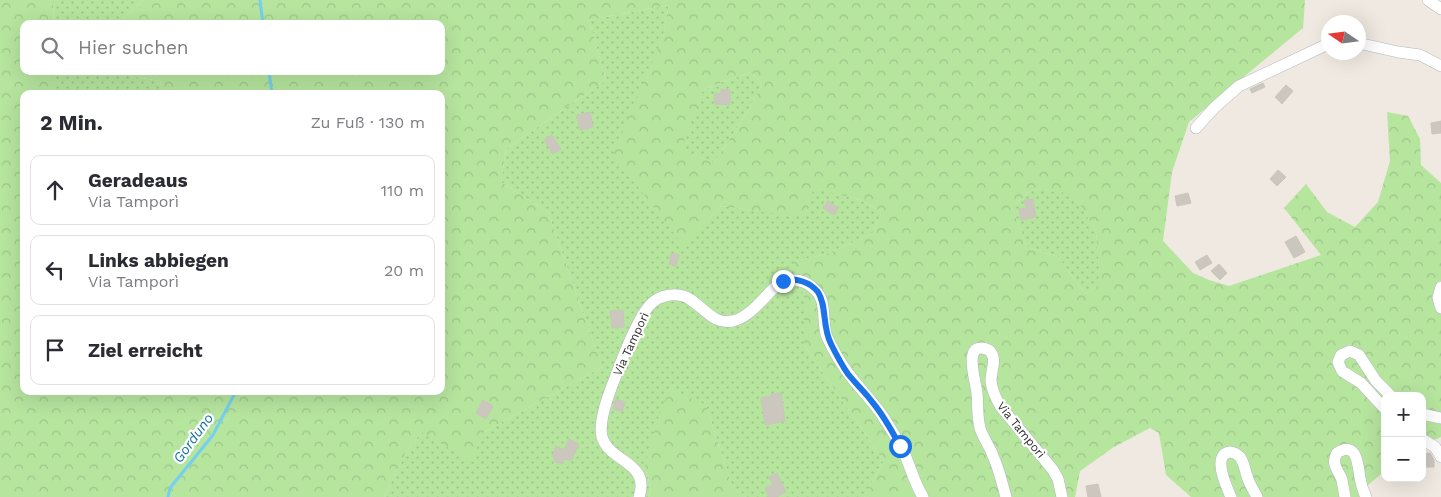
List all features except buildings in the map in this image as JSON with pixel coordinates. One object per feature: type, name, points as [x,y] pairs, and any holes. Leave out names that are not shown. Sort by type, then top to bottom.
[{"type":"street","points":[[1428,0],[1441,8]]},
{"type":"street","points":[[1366,45],[1398,52],[1420,54],[1441,66]]},
{"type":"street","points":[[1196,128],[1214,108],[1239,86],[1321,47]]},
{"type":"street","name":"Via Tamporì","points":[[639,497],[642,486],[639,475],[606,444],[602,430],[604,411],[610,389],[636,329],[649,306],[661,298],[678,295],[691,300],[712,318],[734,321],[750,312],[780,283],[786,280],[807,283],[818,293],[822,301],[825,330],[828,339],[844,368],[873,402],[890,427],[923,497]]},
{"type":"street","points":[[1441,287],[1438,298],[1441,308]]},
{"type":"street","name":"Via Tamporì","points":[[1006,497],[994,456],[980,426],[972,363],[973,354],[981,348],[989,350],[994,356],[992,382],[997,402],[1053,470],[1058,478],[1062,497]]},
{"type":"street","points":[[1381,405],[1361,383],[1345,374],[1340,368],[1338,362],[1341,355],[1350,351],[1359,355],[1376,381],[1387,392]]},
{"type":"street","points":[[1426,415],[1441,418]]},
{"type":"street","points":[[1426,441],[1435,447],[1441,457]]},
{"type":"street","points":[[1345,497],[1341,478],[1334,466],[1337,454],[1345,450],[1352,451],[1356,456],[1360,480],[1366,497]]},
{"type":"street","points":[[1230,497],[1220,462],[1224,455],[1229,452],[1237,454],[1241,458],[1256,497]]},
{"type":"green space","points":[[0,0],[53,0],[54,20],[20,20],[20,75],[55,75],[55,90],[20,90],[20,395],[445,395],[445,90],[161,90],[160,81],[123,75],[445,75],[445,20],[123,20],[143,0],[1305,0],[1303,28],[1189,122],[1172,172],[1163,241],[1193,273],[1229,286],[1321,255],[1284,208],[1306,184],[1327,212],[1355,227],[1378,202],[1390,161],[1387,112],[1408,116],[1420,139],[1421,165],[1441,183],[1441,437],[1426,443],[1426,392],[1381,392],[1381,474],[1363,489],[1366,497],[1191,497],[1166,475],[1159,433],[1150,428],[1114,447],[1080,471],[1075,497],[864,497],[884,461],[804,345],[804,298],[794,261],[827,254],[872,234],[882,212],[860,200],[814,188],[804,217],[721,206],[683,245],[613,155],[663,37],[669,5],[589,20],[606,80],[506,149],[501,182],[548,212],[602,367],[479,435],[475,463],[421,432],[405,454],[384,497],[0,497]],"holes":[[[752,72],[762,85],[746,114],[714,163],[681,150],[703,90]],[[1033,189],[1074,194],[1096,232],[1100,285],[1085,293],[1058,257],[1027,247],[1012,207]]]},
{"type":"green space","points":[[53,0],[143,0],[123,20],[54,20]]},
{"type":"green space","points":[[669,5],[663,37],[683,244],[721,206],[804,216],[813,187],[860,200],[882,212],[872,234],[827,254],[795,261],[804,298],[804,345],[884,461],[864,497],[746,497],[732,486],[706,405],[645,466],[651,491],[648,497],[384,497],[405,454],[421,432],[479,435],[602,367],[548,212],[501,182],[506,149],[606,80],[589,20]]},
{"type":"green space","points":[[752,72],[762,85],[746,114],[714,163],[680,150],[703,90]]},
{"type":"green space","points":[[55,75],[123,75],[160,81],[161,90],[55,90]]},
{"type":"green space","points":[[1033,189],[1074,193],[1096,232],[1101,285],[1085,293],[1058,257],[1027,247],[1012,207]]},
{"type":"green space","points":[[670,389],[706,405],[732,486],[746,497],[648,497],[651,491],[645,466],[659,414]]},
{"type":"waterway","name":"Gorduno","points":[[260,0],[262,20]]},
{"type":"waterway","name":"Gorduno","points":[[270,75],[271,90]]},
{"type":"waterway","name":"Gorduno","points":[[168,497],[170,488],[213,435],[234,395]]},
{"type":"route","points":[[783,281],[803,282],[811,286],[818,293],[822,301],[826,334],[839,359],[881,413],[900,446]]}]
